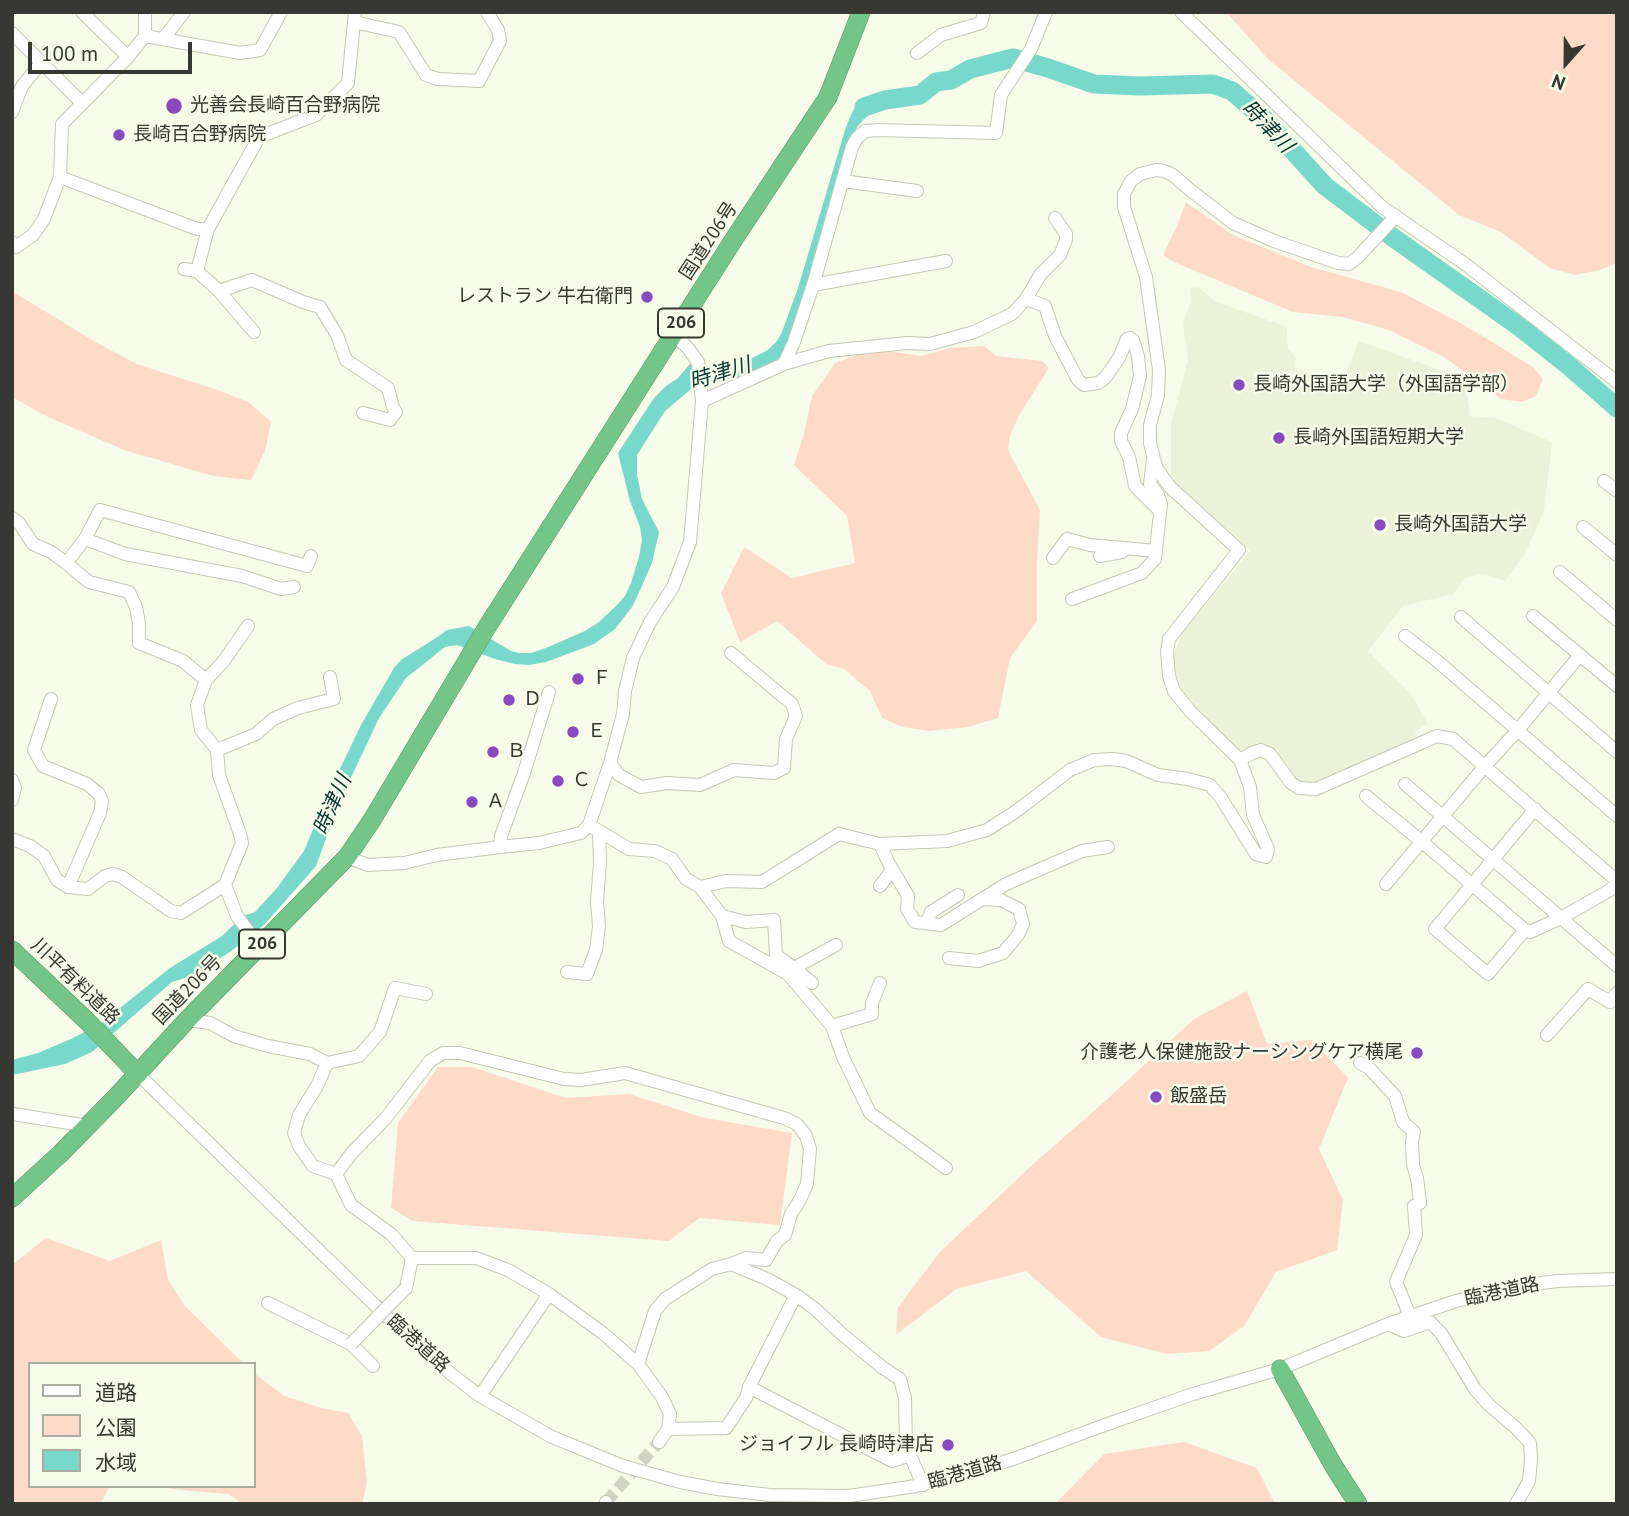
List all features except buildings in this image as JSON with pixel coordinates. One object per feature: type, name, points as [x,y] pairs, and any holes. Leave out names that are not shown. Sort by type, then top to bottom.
[{"type":"highway","name":"国道206号","points":[[12,1198],[138,1074],[256,942],[347,857],[372,820],[487,627],[828,97],[861,12]]},
{"type":"highway","name":"川平有料道路","points":[[12,950],[106,1046],[138,1074]]},
{"type":"highway","name":"川平有料道路","points":[[12,960],[83,1023]]},
{"type":"highway","points":[[1280,1369],[1358,1504]]},
{"type":"street","points":[[82,12],[128,57]]},
{"type":"street","points":[[14,246],[33,235],[44,219],[60,177],[62,124],[145,36],[145,12]]},
{"type":"street","points":[[163,39],[184,12]]},
{"type":"street","points":[[197,271],[208,229],[259,137],[316,115],[348,83],[354,17],[399,32],[426,75],[438,79],[479,81],[500,41],[498,30],[486,12]]},
{"type":"street","points":[[917,52],[940,35],[981,23],[984,12]]},
{"type":"street","points":[[784,364],[813,285],[852,147],[857,138],[865,131],[877,130],[996,134],[1001,96],[1031,49],[1046,12]]},
{"type":"street","points":[[1181,12],[1382,207],[1465,264],[1617,382]]},
{"type":"street","points":[[145,36],[240,53],[260,50],[280,13]]},
{"type":"street","points":[[12,33],[82,103]]},
{"type":"street","points":[[12,112],[22,86],[42,62]]},
{"type":"street","points":[[700,887],[726,881],[762,882],[839,834],[880,844],[947,841],[987,830],[1070,770],[1094,760],[1112,759],[1126,761],[1158,775],[1210,785],[1256,854],[1266,857],[1268,849],[1253,815],[1250,787],[1240,760],[1190,711],[1174,691],[1169,676],[1169,639],[1239,550],[1170,487],[1157,469],[1150,443],[1150,425],[1159,370],[1146,277],[1124,207],[1124,194],[1131,181],[1140,174],[1164,171],[1233,223],[1274,242],[1338,264],[1349,264],[1396,216]]},
{"type":"street","points":[[60,177],[197,229],[208,229]]},
{"type":"street","points":[[843,181],[917,191]]},
{"type":"street","points":[[702,401],[784,364],[829,351],[906,342],[930,344],[974,332],[1013,314],[1026,299],[1040,275],[1060,255],[1066,234],[1055,218]]},
{"type":"street","points":[[813,285],[946,261]]},
{"type":"street","points":[[184,269],[197,271],[219,291],[254,332]]},
{"type":"street","points":[[219,291],[252,280],[320,307],[337,335],[346,360],[388,388],[396,412],[390,420],[363,413]]},
{"type":"street","points":[[1026,299],[1045,306],[1061,347],[1078,380],[1084,385],[1105,379],[1119,358],[1127,339],[1133,340],[1140,376],[1132,409],[1121,433],[1121,441],[1129,457],[1135,485],[1160,512]]},
{"type":"street","points":[[567,972],[587,974],[596,950],[600,862],[594,828],[623,714],[633,658],[650,621],[673,587],[690,542],[702,401],[698,362],[674,335]]},
{"type":"street","points":[[1072,599],[1142,573],[1156,559],[1161,504],[1150,484],[1154,459]]},
{"type":"street","points":[[1604,481],[1617,491]]},
{"type":"street","points":[[66,563],[85,539],[100,510],[307,566],[311,556]]},
{"type":"street","points":[[12,518],[19,523],[33,544],[51,552],[89,582],[129,592],[136,607],[139,643],[183,661],[205,680]]},
{"type":"street","points":[[1583,527],[1617,555]]},
{"type":"street","points":[[1053,558],[1065,535],[1090,545],[1156,551]]},
{"type":"street","points":[[85,539],[125,554],[242,576],[281,589],[294,587]]},
{"type":"street","points":[[1100,556],[1132,549]]},
{"type":"street","points":[[1560,572],[1617,620]]},
{"type":"street","points":[[1533,616],[1617,686]]},
{"type":"street","points":[[1461,617],[1617,752]]},
{"type":"street","points":[[12,839],[30,846],[44,856],[57,880],[68,887],[88,889],[113,873],[172,911],[181,913],[225,885],[242,843],[219,775],[217,750],[201,730],[197,705],[205,680],[223,662],[248,626]]},
{"type":"street","points":[[1405,636],[1617,816]]},
{"type":"street","points":[[610,763],[619,775],[640,787],[667,783],[700,785],[734,770],[774,774],[784,768],[786,739],[796,716],[792,704],[731,653]]},
{"type":"street","points":[[1386,884],[1580,655]]},
{"type":"street","points":[[217,750],[256,734],[273,719],[298,708],[334,699],[330,677]]},
{"type":"street","points":[[500,846],[549,692]]},
{"type":"street","points":[[51,699],[34,750],[43,766],[87,784],[99,794],[102,801],[100,813],[68,887]]},
{"type":"street","points":[[1240,760],[1251,752],[1261,750],[1270,754],[1291,783],[1299,788],[1316,789],[1437,736],[1453,739],[1617,882],[1610,890],[1530,932],[1366,796]]},
{"type":"street","points":[[12,780],[15,789],[12,800]]},
{"type":"street","points":[[1405,784],[1617,966]]},
{"type":"street","points":[[1525,930],[1488,974],[1434,929],[1535,809]]},
{"type":"street","points":[[347,857],[368,865],[404,863],[437,855],[539,843],[594,828]]},
{"type":"street","points":[[594,828],[629,849],[654,851],[672,859],[686,879],[700,887],[722,916],[729,941],[788,974],[832,1026],[870,1113],[946,1168]]},
{"type":"street","points":[[880,844],[908,896],[907,909],[915,922],[941,925],[1006,884],[1082,851],[1108,847]]},
{"type":"street","points":[[880,886],[892,870]]},
{"type":"street","points":[[225,885],[237,916],[256,942]]},
{"type":"street","points":[[927,923],[931,912],[958,895]]},
{"type":"street","points":[[949,958],[978,961],[1003,953],[1018,935],[1023,924],[1019,909],[1001,900],[984,899]]},
{"type":"street","points":[[722,916],[746,922],[774,920],[776,954],[812,983]]},
{"type":"street","points":[[794,968],[836,945]]},
{"type":"street","points":[[832,1026],[872,1014],[872,1003],[880,983]]},
{"type":"street","points":[[187,1020],[210,1023],[234,1036],[310,1054],[327,1063],[359,1055],[380,1032],[395,988],[426,994]]},
{"type":"street","points":[[1547,1035],[1588,989],[1609,1002],[1617,993]]},
{"type":"street","points":[[336,1174],[351,1154],[385,1119],[430,1061],[443,1053],[460,1054],[564,1079],[582,1080],[625,1073],[797,1124],[806,1136],[810,1149],[807,1184],[791,1214],[785,1235],[777,1241],[766,1260],[746,1258],[712,1269],[665,1299],[655,1311],[638,1364]]},
{"type":"street","points":[[327,1063],[299,1115],[294,1133],[299,1146],[313,1166],[336,1174],[351,1205],[391,1234],[412,1258],[476,1258],[508,1270],[549,1294],[604,1334],[638,1364],[662,1397],[670,1414],[668,1429],[659,1442]]},
{"type":"street","points":[[1360,1063],[1369,1068],[1395,1096],[1404,1122],[1414,1132],[1413,1165],[1420,1203],[1414,1206],[1416,1235],[1396,1282],[1410,1316]]},
{"type":"street","name":"臨港道路","points":[[138,1074],[384,1314],[451,1374],[480,1396],[552,1437],[623,1466],[717,1489],[770,1495],[849,1496],[923,1485],[1016,1458],[1193,1394],[1280,1369],[1388,1324],[1456,1301],[1518,1286],[1569,1280],[1617,1279]]},
{"type":"street","points":[[13,1114],[88,1126]]},
{"type":"street","points":[[351,1344],[406,1288],[412,1258]]},
{"type":"street","points":[[731,1264],[796,1295],[883,1368],[900,1379],[905,1398],[906,1446],[923,1485]]},
{"type":"street","points":[[480,1396],[549,1294]]},
{"type":"street","points":[[668,1429],[726,1428],[746,1398],[749,1387],[796,1295]]},
{"type":"street","points":[[268,1303],[351,1344],[373,1366]]},
{"type":"street","points":[[1388,1324],[1404,1331],[1430,1322],[1441,1333],[1475,1389],[1530,1443],[1529,1481],[1516,1504]]},
{"type":"street","points":[[749,1387],[892,1461],[910,1454]]},
{"type":"shaded area","name":"長崎外国語大学","points":[[1198,287],[1214,301],[1287,327],[1288,349],[1296,358],[1295,370],[1330,377],[1347,372],[1359,341],[1465,379],[1470,416],[1495,418],[1552,442],[1544,511],[1525,554],[1505,581],[1484,574],[1465,578],[1453,594],[1403,606],[1368,651],[1411,694],[1428,724],[1415,731],[1417,739],[1312,783],[1298,781],[1273,748],[1255,746],[1240,754],[1180,688],[1171,670],[1181,635],[1250,551],[1171,481],[1171,424],[1188,359],[1183,324],[1191,301],[1190,288]]},
{"type":"green space","points":[[1226,12],[1617,12],[1617,263],[1575,275],[1550,268],[1501,232],[1459,215],[1269,60]]},
{"type":"green space","points":[[1186,202],[1233,235],[1311,267],[1401,292],[1464,325],[1533,367],[1543,379],[1536,396],[1522,402],[1501,399],[1444,357],[1389,330],[1343,317],[1293,312],[1174,262],[1163,255]]},
{"type":"green space","points":[[12,293],[137,364],[250,403],[271,422],[265,451],[251,480],[213,476],[124,450],[48,417],[12,397]]},
{"type":"green space","points":[[984,346],[996,356],[1042,361],[1049,368],[1019,415],[1010,436],[1008,450],[1040,510],[1037,621],[1010,658],[998,718],[968,727],[929,731],[902,727],[882,718],[870,691],[844,669],[826,664],[777,621],[740,642],[721,593],[744,547],[792,578],[855,563],[847,516],[794,465],[812,396],[835,363],[880,350],[921,356],[951,348]]},
{"type":"green space","points":[[1247,991],[1267,1044],[1312,1040],[1348,1078],[1319,1149],[1343,1200],[1337,1250],[1276,1272],[1244,1326],[1209,1351],[1167,1354],[1101,1337],[1026,1271],[956,1289],[896,1335],[898,1307],[940,1252],[1194,1019]]},
{"type":"green space","points":[[438,1067],[472,1067],[566,1098],[629,1094],[705,1118],[792,1133],[780,1225],[699,1218],[669,1241],[413,1221],[391,1208],[398,1123]]},
{"type":"green space","points":[[46,1238],[110,1261],[161,1240],[168,1280],[185,1306],[242,1362],[28,1362],[28,1488],[109,1488],[100,1504],[12,1504],[12,1265]]},
{"type":"green space","points":[[256,1375],[284,1396],[348,1413],[362,1436],[367,1483],[362,1504],[243,1504],[228,1494],[169,1488],[256,1488]]},
{"type":"green space","points":[[1184,1442],[1257,1468],[1275,1504],[1055,1504],[1104,1454]]},
{"type":"water","name":"時津川","points":[[887,97],[889,103],[864,119],[851,139],[828,222],[786,349],[776,362],[764,370],[691,389],[665,411],[637,455],[637,475],[642,499],[659,532],[652,563],[641,588],[632,607],[615,629],[594,644],[546,662],[529,665],[495,659],[457,645],[445,647],[406,678],[379,718],[339,803],[316,866],[265,924],[230,952],[192,976],[172,982],[92,1052],[65,1064],[12,1075],[12,1060],[38,1053],[100,1024],[170,968],[222,936],[243,916],[255,912],[277,888],[304,851],[361,725],[401,660],[447,630],[469,626],[511,651],[531,653],[585,631],[617,605],[631,583],[642,540],[618,453],[654,398],[690,364],[705,371],[750,359],[768,350],[777,341],[798,288],[850,117],[855,107],[864,99]]},
{"type":"waterway","name":"時津川","points":[[864,107],[885,100],[920,95],[936,82],[951,80],[970,69],[1013,58],[1094,84],[1213,84],[1232,91],[1265,120],[1325,186],[1521,328],[1617,408]]},
{"type":"tunnel","points":[[606,1502],[659,1442]]},
{"type":"place","name":"光善会長崎百合野病院","points":[[174,106]]},
{"type":"place","name":"長崎百合野病院","points":[[119,135]]},
{"type":"place","name":"レストラン 牛右衛門","points":[[647,297]]},
{"type":"place","name":"長崎外国語大学（外国語学部）","points":[[1239,385]]},
{"type":"place","name":"長崎外国語短期大学","points":[[1279,438]]},
{"type":"place","name":"長崎外国語大学","points":[[1380,525]]},
{"type":"place","name":"Ｆ","points":[[578,679]]},
{"type":"place","name":"Ｄ","points":[[509,700]]},
{"type":"place","name":"Ｅ","points":[[573,732]]},
{"type":"place","name":"Ｂ","points":[[493,752]]},
{"type":"place","name":"Ｃ","points":[[558,781]]},
{"type":"place","name":"Ａ","points":[[472,802]]},
{"type":"place","name":"介護老人保健施設ナーシングケア横尾","points":[[1417,1053]]},
{"type":"place","name":"飯盛岳","points":[[1156,1097]]},
{"type":"place","name":"ジョイフル 長崎時津店","points":[[948,1445]]}]
